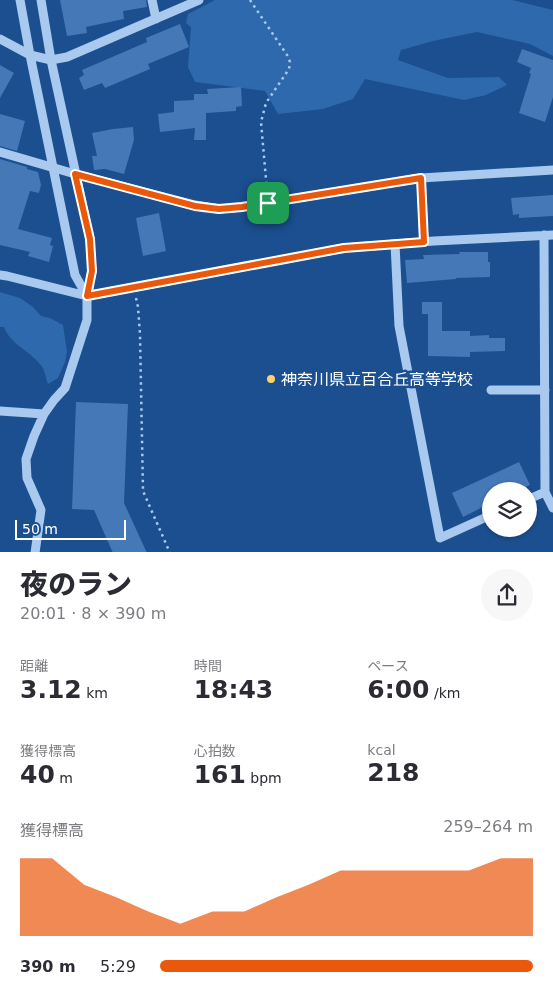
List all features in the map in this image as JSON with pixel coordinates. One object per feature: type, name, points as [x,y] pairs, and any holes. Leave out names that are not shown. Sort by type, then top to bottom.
[{"type":"street","points":[[20,0],[75,275],[87,296]]},
{"type":"street","points":[[35,552],[42,510],[28,478],[26,459],[44,414],[65,388],[87,320],[87,296],[92,271],[90,239],[51,60],[41,0]]},
{"type":"street","points":[[152,0],[156,19]]},
{"type":"street","points":[[0,39],[30,55],[51,60],[67,57],[199,0]]},
{"type":"street","points":[[0,152],[195,206],[219,209],[242,207],[421,178],[553,170]]},
{"type":"street","points":[[421,178],[424,242]]},
{"type":"street","points":[[0,275],[87,296],[344,248],[549,235],[549,365],[544,390],[545,492],[553,508]]},
{"type":"street","points":[[395,244],[399,326],[440,538],[482,519]]},
{"type":"street","points":[[491,390],[544,390]]},
{"type":"street","points":[[0,410],[44,414]]},
{"type":"street","points":[[537,496],[545,492]]},
{"type":"path","points":[[250,0],[290,62],[289,69],[266,102],[261,122],[268,203]]},
{"type":"path","points":[[138,307],[142,491],[170,552]]},
{"type":"shaded area","points":[[215,0],[512,0],[553,10],[553,56],[530,44],[477,32],[433,41],[401,50],[398,60],[448,78],[499,77],[507,85],[486,95],[464,100],[365,79],[353,99],[323,109],[278,114],[265,91],[195,82],[188,67],[191,27],[186,23],[188,14]]},
{"type":"shaded area","points":[[0,292],[20,298],[33,307],[41,316],[50,318],[63,325],[67,352],[65,362],[58,378],[48,384],[39,362],[11,339],[4,327],[0,327]]},
{"type":"building","points":[[60,0],[146,0],[147,7],[123,11],[124,19],[86,27],[87,33],[67,36]]},
{"type":"building","points":[[180,24],[189,47],[148,64],[150,69],[105,88],[102,83],[84,90],[79,78],[84,75],[82,70],[147,42],[146,38]]},
{"type":"building","points":[[522,49],[553,60],[553,97],[545,122],[519,113],[531,74],[529,73],[531,68],[517,62]]},
{"type":"building","points":[[0,65],[14,73],[0,98]]},
{"type":"building","points":[[241,87],[242,106],[236,107],[236,111],[206,113],[206,140],[194,140],[195,128],[160,132],[158,114],[174,112],[174,101],[194,100],[194,94],[208,94],[207,89]]},
{"type":"building","points":[[0,114],[25,121],[17,151],[0,146]]},
{"type":"building","points":[[133,127],[134,140],[124,174],[105,169],[94,170],[92,156],[97,156],[92,133]]},
{"type":"building","points":[[0,159],[38,172],[41,185],[39,193],[30,191],[18,229],[52,238],[50,245],[53,246],[49,262],[28,256],[30,252],[0,245]]},
{"type":"building","points":[[553,195],[553,216],[519,218],[519,214],[513,215],[511,198]]},
{"type":"building","points":[[159,213],[166,251],[143,256],[136,218]]},
{"type":"building","points":[[459,252],[488,252],[490,277],[407,283],[405,260],[424,259],[423,255],[460,254]]},
{"type":"building","points":[[422,302],[442,302],[442,331],[470,331],[470,336],[489,335],[489,338],[505,338],[505,351],[470,352],[470,357],[428,356],[428,314],[422,314]]},
{"type":"building","points":[[76,402],[128,404],[124,503],[147,552],[113,552],[94,510],[72,509]]},
{"type":"building","points":[[519,462],[529,482],[482,482],[482,508],[463,517],[452,493]]},
{"type":"place","name":"神奈川県立百合丘高等学校","points":[[271,379]]},
{"type":"route","points":[[75,174],[195,206],[219,209],[268,203],[421,178],[424,242],[344,248],[87,296],[92,271],[90,239],[75,174]]}]
